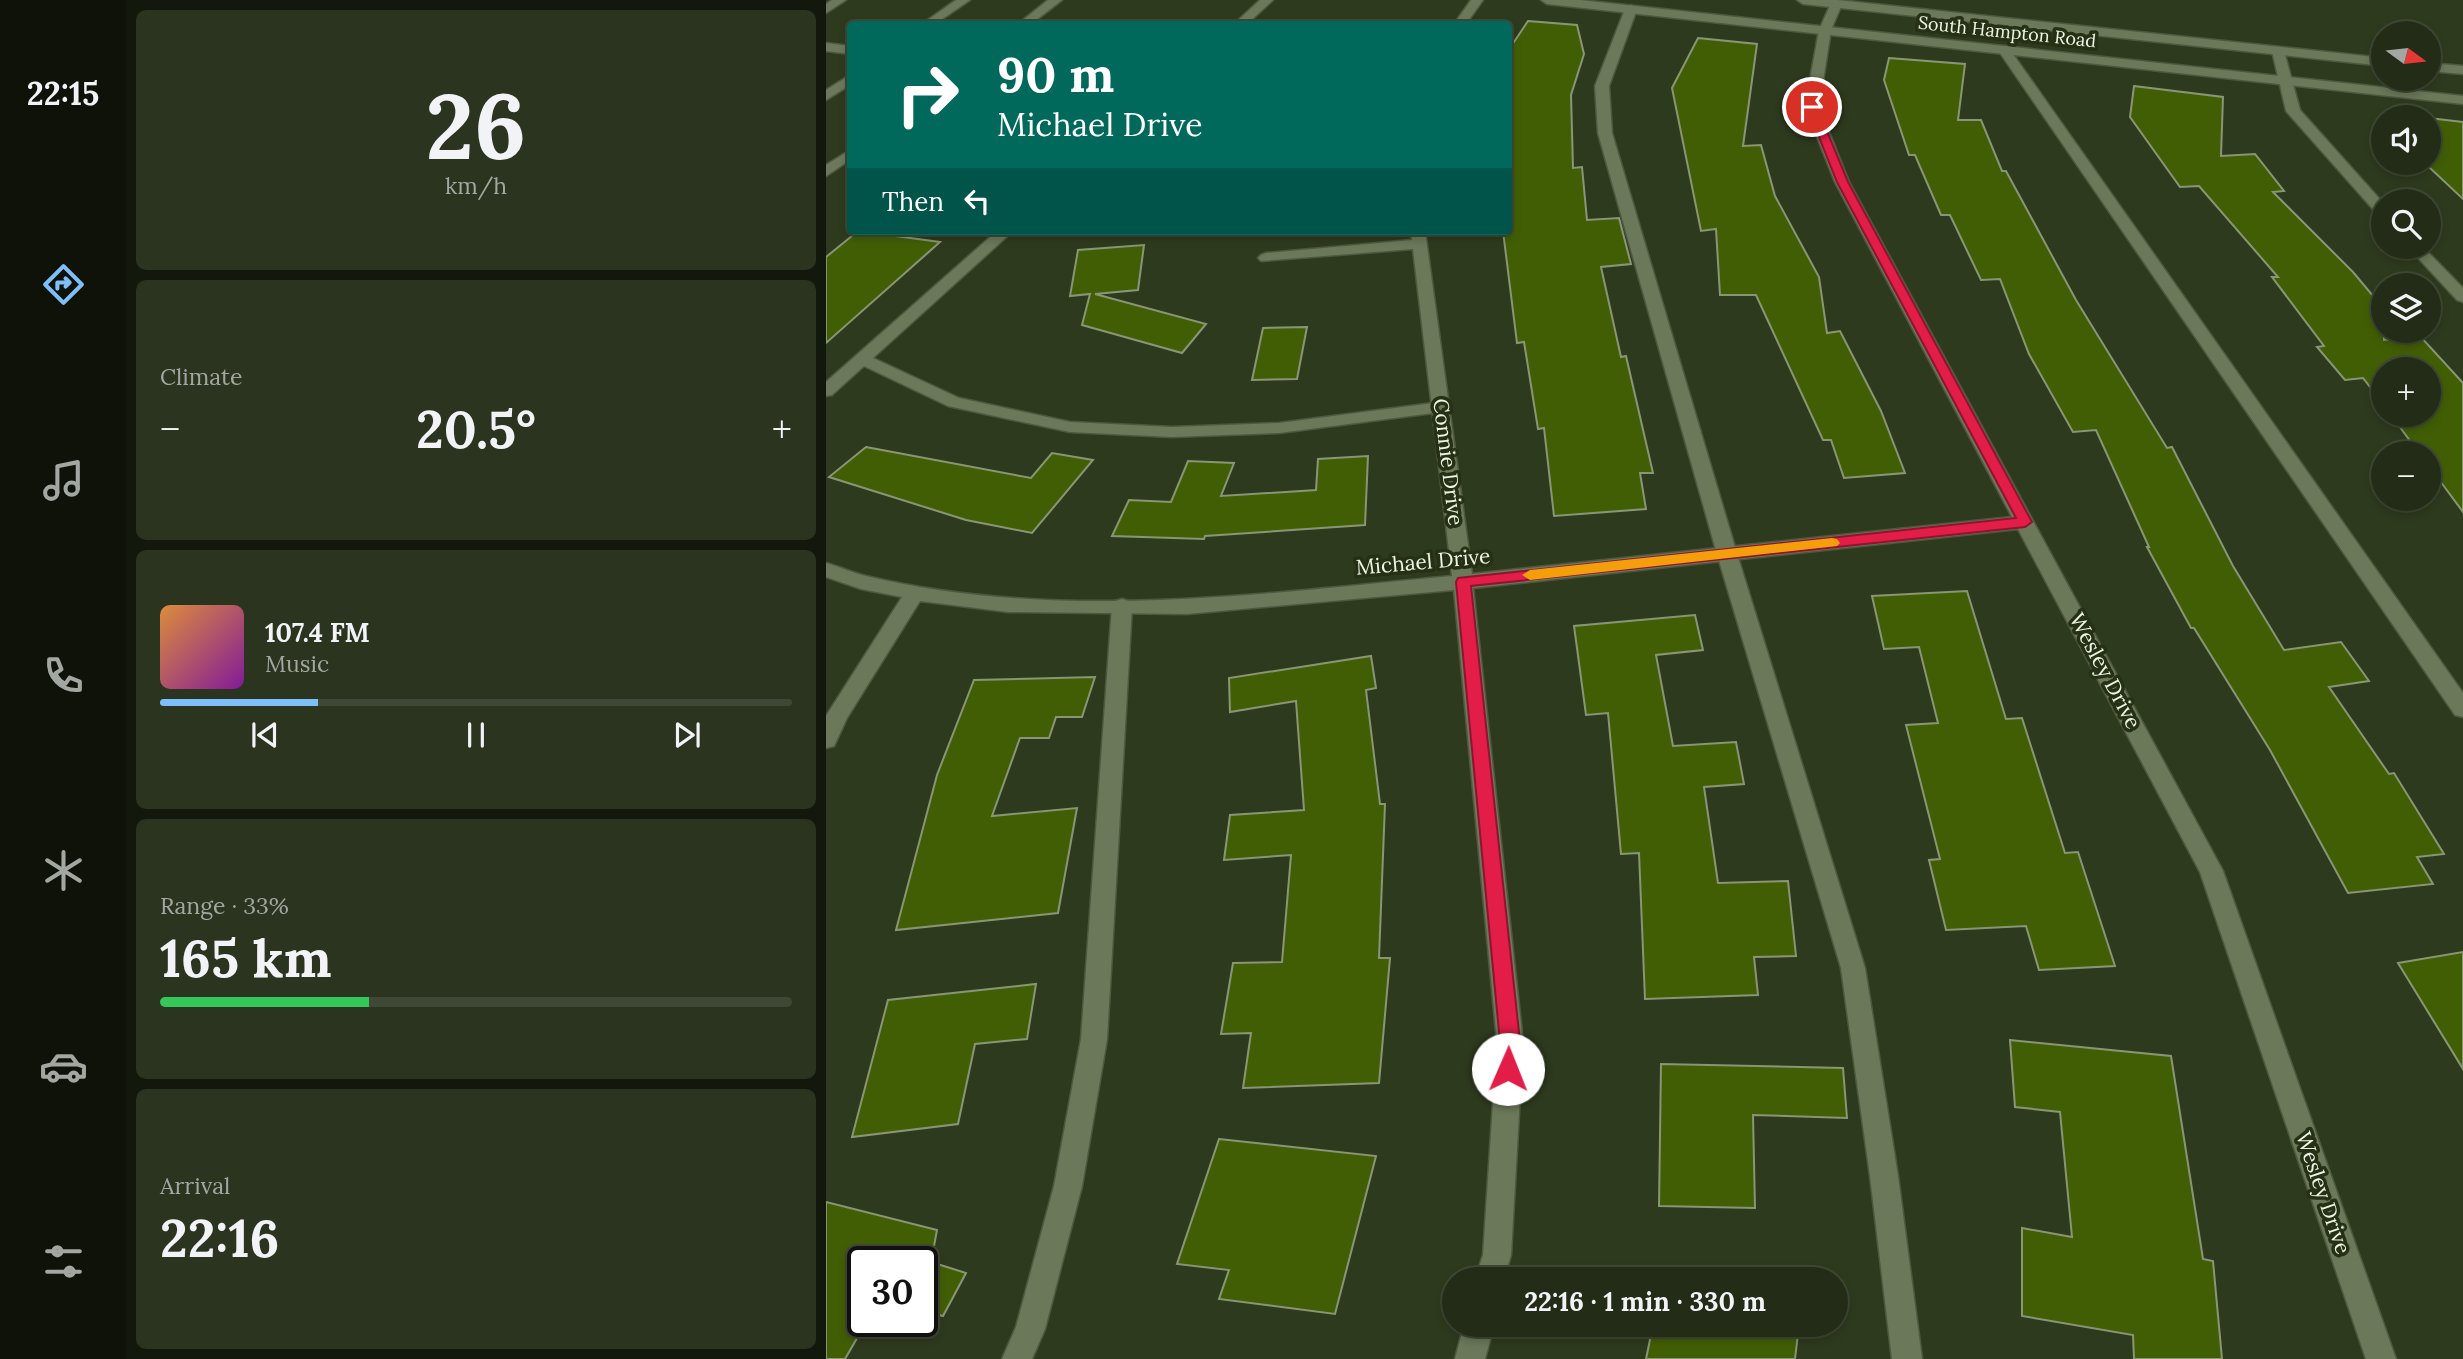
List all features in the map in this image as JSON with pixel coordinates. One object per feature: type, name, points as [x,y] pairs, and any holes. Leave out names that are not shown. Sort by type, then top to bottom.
[{"type":"street","points":[[826,9],[840,0]]},
{"type":"street","points":[[932,21],[964,0]]},
{"type":"street","points":[[1028,21],[1056,0]]},
{"type":"street","points":[[1243,21],[1267,0]]},
{"type":"street","points":[[1462,21],[1477,0]]},
{"type":"street","name":"South Hampton Road","points":[[1547,0],[2463,100]]},
{"type":"street","name":"South Hampton Road","points":[[1803,0],[2371,61]]},
{"type":"street","name":"Wesley Drive","points":[[1836,4],[1825,30],[1812,107],[1832,158],[1849,195],[2211,871],[2381,1359]]},
{"type":"street","points":[[1631,9],[1602,86],[1605,133],[1727,554],[1853,968],[1884,1177],[1907,1359]]},
{"type":"street","points":[[826,47],[847,50]]},
{"type":"street","points":[[2004,50],[2463,709]]},
{"type":"street","points":[[2278,51],[2293,111],[2371,198]]},
{"type":"street","points":[[2441,68],[2463,70]]},
{"type":"street","points":[[826,96],[847,81]]},
{"type":"street","points":[[826,172],[847,156]]},
{"type":"street","points":[[826,391],[1002,235]]},
{"type":"street","points":[[1266,258],[1419,238]]},
{"type":"street","name":"Connie Drive","points":[[1419,238],[1463,582],[1510,1042],[1497,1255],[1494,1267]]},
{"type":"street","points":[[2427,259],[2463,297]]},
{"type":"street","points":[[862,359],[954,401],[1070,427],[1172,432],[1279,428],[1441,407]]},
{"type":"street","name":"Michael Drive","points":[[826,570],[861,582],[915,593],[1008,605],[1187,607],[1463,582],[2025,522]]},
{"type":"street","points":[[826,740],[837,716],[915,593]]},
{"type":"street","points":[[1017,1359],[1030,1329],[1068,1186],[1094,1039],[1122,606]]},
{"type":"street","points":[[1470,1359],[1476,1337]]},
{"type":"building","points":[[1528,21],[1577,25],[1584,54],[1571,95],[1573,168],[1582,167],[1587,220],[1619,218],[1631,264],[1601,267],[1621,357],[1626,356],[1653,473],[1640,473],[1646,509],[1554,516],[1544,428],[1538,429],[1524,342],[1517,343],[1504,235],[1512,235],[1512,45]]},
{"type":"building","points":[[1698,38],[1757,44],[1743,146],[1761,145],[1775,196],[1819,277],[1827,333],[1840,331],[1881,411],[1905,473],[1844,478],[1831,440],[1823,440],[1756,295],[1720,295],[1716,229],[1701,231],[1672,88]]},
{"type":"building","points":[[1889,58],[1965,64],[1958,120],[1981,120],[2002,171],[2006,171],[2076,300],[2167,448],[2172,447],[2233,566],[2284,650],[2341,642],[2369,681],[2329,687],[2389,774],[2394,773],[2444,854],[2417,857],[2433,884],[2348,893],[2270,750],[2194,628],[2191,628],[2147,547],[2096,430],[2073,432],[2029,354],[2000,279],[1981,280],[1950,215],[1941,215],[1915,155],[1909,155],[1884,80]]},
{"type":"building","points":[[2134,86],[2223,97],[2221,156],[2255,154],[2284,191],[2273,192],[2371,293],[2371,343],[2426,343],[2439,357],[2371,357],[2371,388],[2363,378],[2345,380],[2317,347],[2324,346],[2272,277],[2278,277],[2199,186],[2180,187],[2130,117]]},
{"type":"building","points":[[2441,119],[2463,122],[2463,199],[2438,175],[2441,175]]},
{"type":"building","points":[[853,235],[888,235],[940,242],[826,343],[826,257]]},
{"type":"building","points":[[1144,245],[1138,290],[1095,294],[1206,324],[1182,353],[1082,325],[1090,294],[1070,296],[1078,250]]},
{"type":"building","points":[[1307,327],[1297,379],[1252,380],[1263,328]]},
{"type":"building","points":[[2441,359],[2463,383],[2463,512],[2441,482],[2441,441],[2410,441],[2400,427],[2441,427]]},
{"type":"building","points":[[866,447],[1031,478],[1052,453],[1093,460],[1032,533],[966,520],[829,477]]},
{"type":"building","points":[[1368,456],[1365,525],[1205,536],[1204,539],[1112,536],[1129,500],[1171,502],[1188,461],[1234,463],[1221,496],[1316,490],[1318,459]]},
{"type":"building","points":[[1967,591],[2006,719],[2022,718],[2065,853],[2078,852],[2115,966],[2039,970],[2026,926],[1946,930],[1929,860],[1940,859],[1906,725],[1938,723],[1919,647],[1884,649],[1872,596]]},
{"type":"building","points":[[1695,615],[1703,650],[1656,655],[1673,746],[1736,742],[1744,784],[1704,787],[1718,883],[1788,881],[1796,956],[1754,957],[1758,995],[1645,999],[1639,853],[1621,854],[1608,713],[1586,715],[1574,626]]},
{"type":"building","points":[[1371,656],[1376,688],[1366,690],[1380,804],[1385,804],[1379,958],[1390,958],[1379,1083],[1243,1088],[1251,1033],[1221,1034],[1233,963],[1282,962],[1291,855],[1224,860],[1230,815],[1304,810],[1296,701],[1230,712],[1229,678]]},
{"type":"building","points":[[1095,677],[1082,717],[1056,717],[1049,738],[1020,738],[992,816],[1077,808],[1058,913],[896,930],[937,775],[974,680]]},
{"type":"building","points":[[2463,952],[2463,1069],[2398,963]]},
{"type":"building","points":[[1036,984],[1027,1039],[975,1044],[958,1124],[852,1137],[888,1000]]},
{"type":"building","points":[[2010,1040],[2171,1056],[2203,1259],[2213,1261],[2222,1359],[2134,1359],[2133,1335],[2022,1316],[2022,1228],[2072,1237],[2060,1112],[2015,1107]]},
{"type":"building","points":[[1661,1064],[1843,1068],[1847,1118],[1753,1115],[1755,1208],[1659,1206]]},
{"type":"building","points":[[1219,1139],[1376,1156],[1335,1314],[1219,1299],[1229,1270],[1177,1264]]},
{"type":"building","points":[[826,1202],[937,1230],[934,1246],[847,1246],[847,1337],[858,1337],[845,1359],[826,1359]]},
{"type":"building","points":[[938,1264],[966,1273],[943,1316],[938,1315]]},
{"type":"building","points":[[1651,1337],[1798,1337],[1795,1359],[1646,1359]]},
{"type":"slow traffic","points":[[1530,575],[1832,543]]},
{"type":"route","points":[[1508,1069],[1510,1042],[1463,582],[2025,522],[1842,182],[1812,107]]}]
